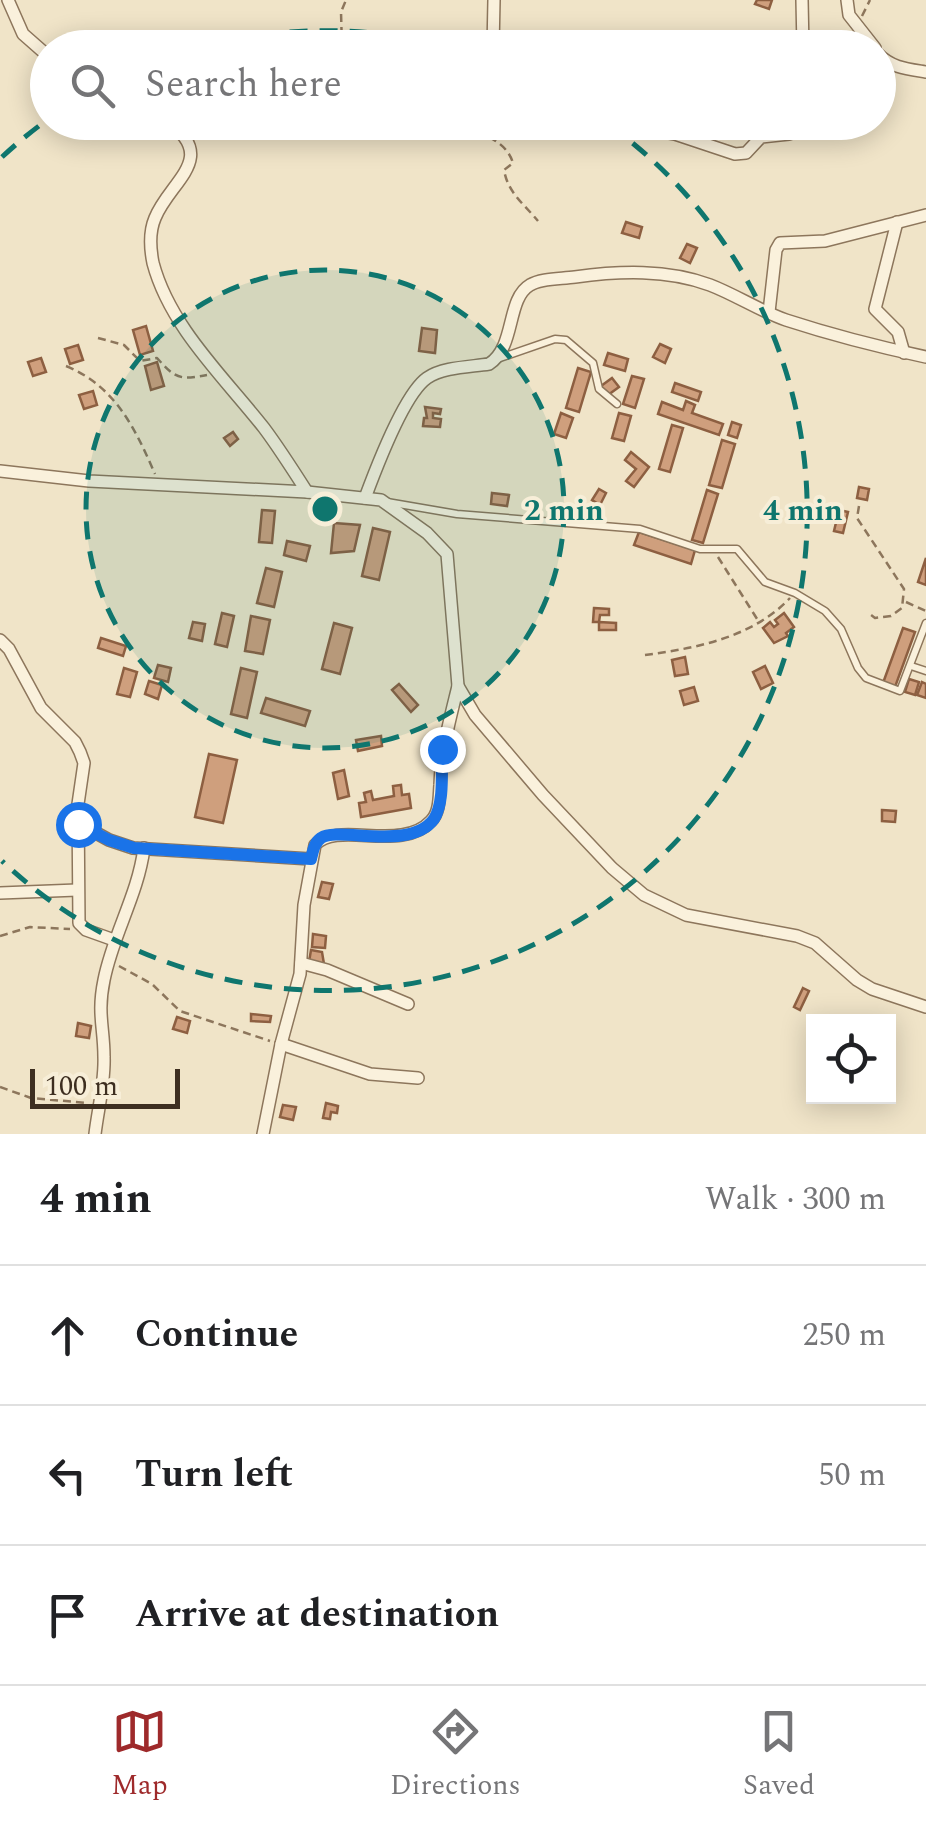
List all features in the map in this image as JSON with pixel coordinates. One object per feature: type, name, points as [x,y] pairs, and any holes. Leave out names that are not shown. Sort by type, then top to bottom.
[{"type":"street","points":[[493,30],[494,0]]},
{"type":"street","points":[[802,0],[803,30]]},
{"type":"street","points":[[847,0],[848,15],[862,30]]},
{"type":"street","points":[[0,17],[9,4]]},
{"type":"street","points":[[9,4],[30,40]]},
{"type":"street","points":[[896,67],[926,72]]},
{"type":"street","points":[[186,140],[191,156],[187,170],[156,216],[150,236],[161,289],[173,311],[265,430],[307,492]]},
{"type":"street","points":[[693,140],[736,154],[746,153],[758,140]]},
{"type":"street","points":[[769,312],[780,243],[825,241],[926,215]]},
{"type":"street","points":[[897,222],[876,309],[898,332],[904,352]]},
{"type":"street","points":[[365,498],[376,466],[414,390],[439,373],[496,360],[520,296],[534,282],[618,272],[685,278],[711,285],[769,312],[875,347],[926,357]]},
{"type":"street","points":[[0,471],[89,481],[307,492],[381,500],[427,532],[448,554],[458,686],[442,749],[438,808],[433,820],[422,828],[396,836],[328,835],[314,845],[300,963],[263,1134]]},
{"type":"street","points":[[0,640],[9,649],[41,708],[80,752],[84,763],[78,824],[79,923],[86,930],[114,940]]},
{"type":"street","points":[[458,686],[476,715],[543,796],[612,868],[644,895],[686,915],[797,936],[815,943],[872,989],[926,1007]]},
{"type":"street","points":[[78,824],[109,840],[144,848],[311,859]]},
{"type":"street","points":[[95,1134],[104,1053],[100,1008],[114,940],[136,892],[144,848]]},
{"type":"street","points":[[0,894],[77,890]]},
{"type":"street","points":[[300,963],[327,970],[408,1004]]},
{"type":"street","points":[[281,1044],[370,1074],[418,1078]]},
{"type":"lane","points":[[496,360],[555,340],[566,340],[594,363],[599,389],[617,404]]},
{"type":"lane","points":[[381,500],[456,514],[640,529],[700,549],[738,549],[765,582],[795,593],[825,611],[842,629],[866,678],[900,691],[926,623]]},
{"type":"lane","points":[[911,666],[926,671]]},
{"type":"path","points":[[342,30],[341,12],[346,0]]},
{"type":"path","points":[[860,27],[870,0]]},
{"type":"path","points":[[492,140],[512,156],[513,163],[504,170],[506,181],[518,202],[538,221]]},
{"type":"path","points":[[98,338],[128,347],[140,361],[158,358],[173,376],[218,373]]},
{"type":"path","points":[[66,366],[88,375],[108,392],[139,438],[160,484]]},
{"type":"path","points":[[859,506],[857,518],[904,589],[902,608],[891,616],[870,615]]},
{"type":"path","points":[[713,549],[760,623]]},
{"type":"path","points":[[645,654],[714,642],[774,615],[795,593]]},
{"type":"path","points":[[904,602],[926,612]]},
{"type":"path","points":[[0,936],[30,927],[86,930]]},
{"type":"path","points":[[110,956],[119,966],[164,993],[180,1011],[240,1034],[281,1044]]},
{"type":"path","points":[[0,1087],[31,1098],[99,1106]]},
{"type":"building","points":[[757,0],[772,0],[769,9],[755,4]]},
{"type":"building","points":[[626,222],[642,227],[639,238],[622,233]]},
{"type":"building","points":[[687,244],[697,248],[690,263],[680,258]]},
{"type":"building","points":[[146,326],[153,351],[140,355],[133,330]]},
{"type":"building","points":[[422,328],[437,330],[435,353],[419,351]]},
{"type":"building","points":[[660,344],[671,349],[665,363],[653,357]]},
{"type":"building","points":[[78,345],[83,360],[70,364],[65,349]]},
{"type":"building","points":[[608,353],[628,359],[625,371],[604,365]]},
{"type":"building","points":[[41,358],[46,372],[33,376],[28,362]]},
{"type":"building","points":[[157,362],[164,386],[151,390],[145,366]]},
{"type":"building","points":[[578,368],[591,372],[579,412],[566,408]]},
{"type":"building","points":[[632,376],[644,379],[635,408],[623,404]]},
{"type":"building","points":[[612,378],[619,387],[608,395],[601,386]]},
{"type":"building","points":[[675,383],[701,392],[698,401],[672,392]]},
{"type":"building","points":[[93,391],[97,405],[84,409],[79,395]]},
{"type":"building","points":[[686,401],[695,405],[692,413],[723,424],[719,435],[658,414],[662,402],[683,410]]},
{"type":"building","points":[[425,407],[441,409],[440,414],[433,413],[433,418],[441,419],[440,427],[423,426],[427,418]]},
{"type":"building","points":[[561,413],[573,418],[566,438],[554,434]]},
{"type":"building","points":[[619,413],[631,416],[624,441],[612,438]]},
{"type":"building","points":[[732,422],[741,425],[737,438],[728,435]]},
{"type":"building","points":[[672,425],[683,428],[670,472],[659,469]]},
{"type":"building","points":[[233,432],[238,439],[230,446],[224,438]]},
{"type":"building","points":[[722,440],[735,444],[722,488],[709,485]]},
{"type":"building","points":[[631,452],[649,467],[634,487],[626,481],[636,469],[625,460]]},
{"type":"building","points":[[859,487],[869,489],[867,500],[857,498]]},
{"type":"building","points":[[599,489],[606,493],[600,505],[592,500]]},
{"type":"building","points":[[707,490],[718,494],[703,543],[692,540]]},
{"type":"building","points":[[492,493],[509,495],[507,506],[491,504]]},
{"type":"building","points":[[262,510],[275,511],[272,543],[259,542]]},
{"type":"building","points":[[839,510],[848,512],[843,533],[834,531]]},
{"type":"building","points":[[334,523],[360,525],[354,551],[331,553]]},
{"type":"building","points":[[373,528],[390,532],[379,580],[362,576]]},
{"type":"building","points":[[639,532],[695,550],[691,564],[634,545]]},
{"type":"building","points":[[287,541],[310,546],[306,561],[284,555]]},
{"type":"building","points":[[926,558],[926,585],[918,582]]},
{"type":"building","points":[[266,568],[282,572],[274,607],[257,603]]},
{"type":"building","points":[[594,608],[609,609],[609,615],[600,615],[599,622],[593,622]]},
{"type":"building","points":[[222,613],[234,616],[227,647],[215,644]]},
{"type":"building","points":[[784,613],[794,627],[786,633],[788,636],[774,643],[763,628],[770,622],[774,627],[778,624],[775,620]]},
{"type":"building","points":[[251,616],[270,620],[263,654],[245,651]]},
{"type":"building","points":[[193,622],[205,624],[202,641],[189,638]]},
{"type":"building","points":[[599,622],[616,623],[616,630],[599,630]]},
{"type":"building","points":[[334,623],[352,628],[340,674],[322,669]]},
{"type":"building","points":[[903,628],[915,632],[895,687],[883,683]]},
{"type":"building","points":[[101,638],[126,646],[123,656],[98,648]]},
{"type":"building","points":[[685,657],[688,674],[675,676],[672,660]]},
{"type":"building","points":[[158,665],[171,668],[168,682],[154,678]]},
{"type":"building","points":[[765,666],[773,683],[761,689],[753,672]]},
{"type":"building","points":[[124,668],[137,672],[130,697],[117,694]]},
{"type":"building","points":[[241,668],[257,672],[247,718],[231,714]]},
{"type":"building","points":[[909,679],[919,682],[915,695],[905,692]]},
{"type":"building","points":[[149,681],[162,685],[158,699],[145,694]]},
{"type":"building","points":[[922,682],[926,684],[926,698],[917,695]]},
{"type":"building","points":[[399,684],[418,705],[411,712],[392,690]]},
{"type":"building","points":[[694,687],[698,701],[684,705],[680,691]]},
{"type":"building","points":[[266,698],[310,711],[305,726],[261,713]]},
{"type":"building","points":[[381,736],[382,746],[358,751],[356,740]]},
{"type":"building","points":[[209,754],[237,760],[223,823],[195,817]]},
{"type":"building","points":[[344,770],[349,796],[338,799],[333,773]]},
{"type":"building","points":[[401,785],[402,795],[409,794],[411,808],[361,817],[359,803],[366,802],[364,793],[371,791],[373,800],[394,796],[393,786]]},
{"type":"building","points":[[882,810],[896,811],[895,822],[882,821]]},
{"type":"building","points":[[322,882],[333,884],[329,899],[318,897]]},
{"type":"building","points":[[313,934],[326,936],[325,948],[312,947]]},
{"type":"building","points":[[311,950],[322,952],[324,964],[309,962]]},
{"type":"building","points":[[803,988],[809,991],[800,1010],[794,1007]]},
{"type":"building","points":[[251,1014],[271,1016],[270,1022],[251,1021]]},
{"type":"building","points":[[177,1017],[190,1021],[187,1033],[173,1029]]},
{"type":"building","points":[[78,1023],[91,1026],[89,1038],[76,1036]]},
{"type":"building","points":[[326,1103],[338,1106],[330,1119],[323,1118]]},
{"type":"building","points":[[283,1105],[296,1107],[293,1120],[280,1117]]},
{"type":"route","points":[[78,824],[134,848],[311,859],[314,845],[328,835],[396,836],[433,820],[438,808],[442,749]]}]
